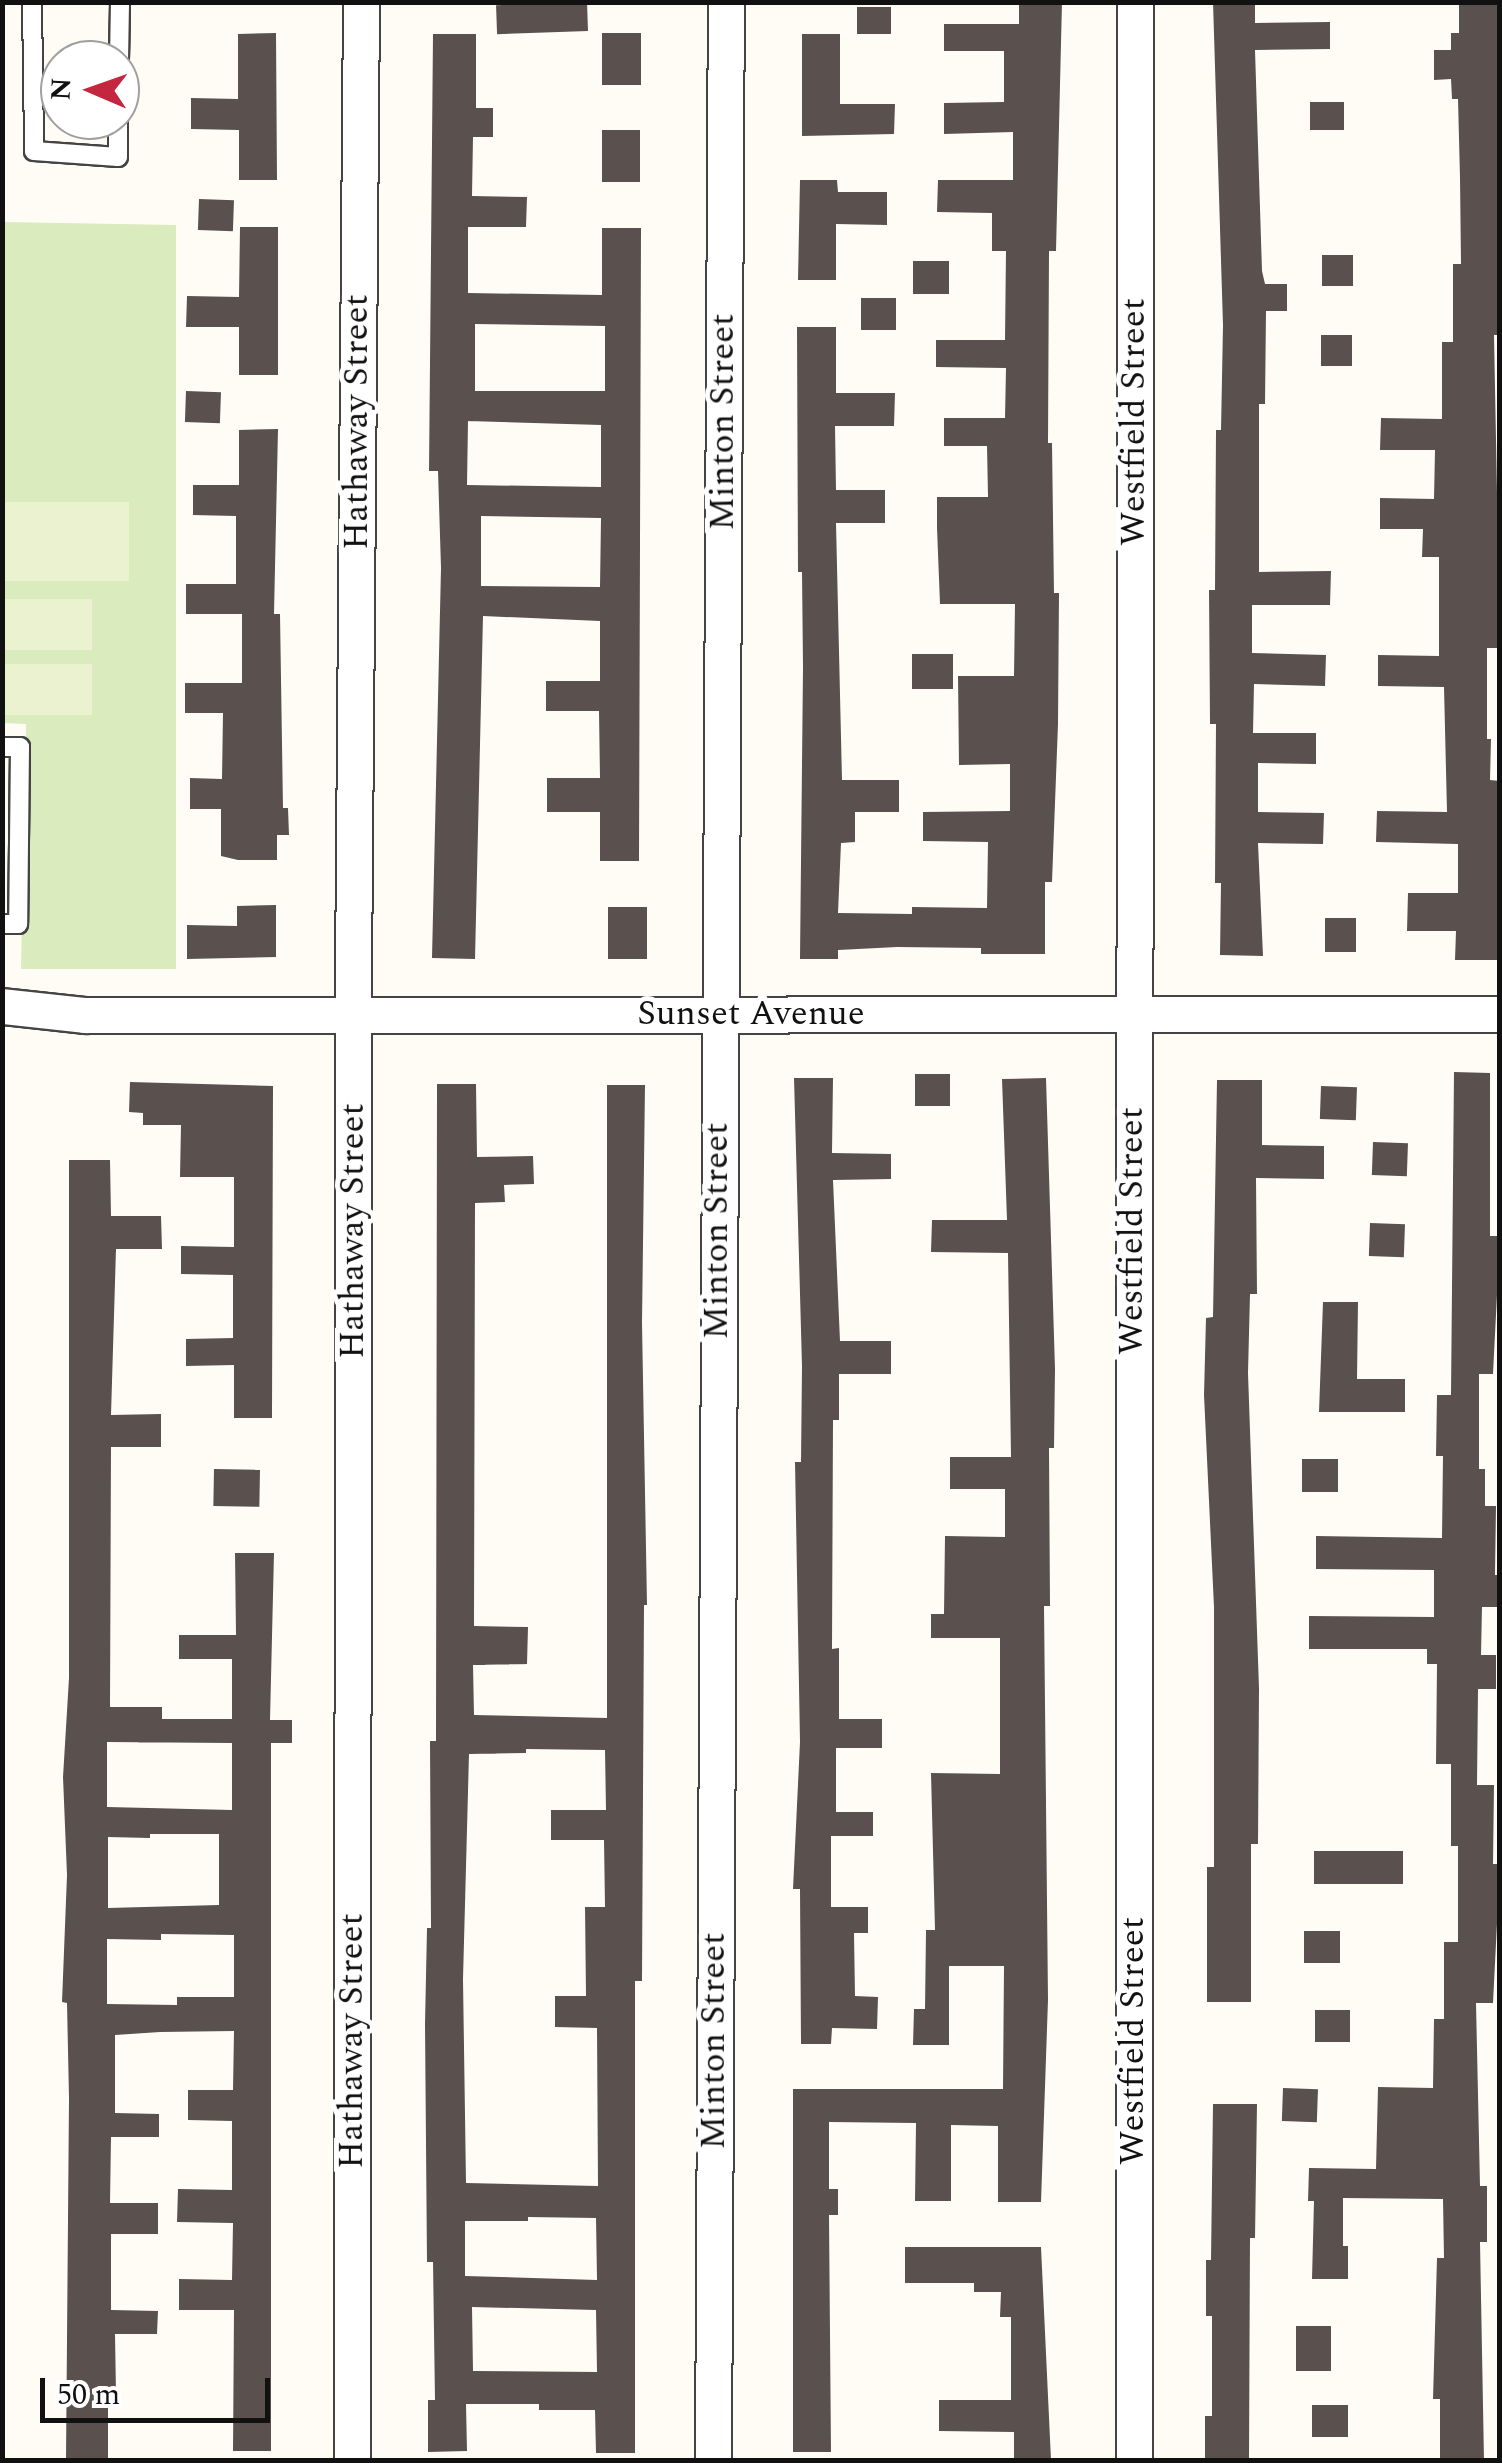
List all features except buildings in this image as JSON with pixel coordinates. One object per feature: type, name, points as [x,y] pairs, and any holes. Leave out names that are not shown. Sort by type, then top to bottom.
[{"type":"street","name":"Hathaway Street","points":[[352,2460],[360,2]]},
{"type":"street","name":"Minton Street","points":[[713,2460],[726,2]]},
{"type":"street","name":"Westfield Street","points":[[1134,2460],[1135,2]]},
{"type":"street","name":"Sunset Avenue","points":[[2,1006],[85,1015],[1500,1014]]},
{"type":"lane","points":[[32,2],[34,151],[118,157],[118,140]]},
{"type":"lane","points":[[119,40],[120,2]]},
{"type":"lane","points":[[2,746],[20,747],[11,841],[18,924],[2,924]]},
{"type":"green space","points":[[3,222],[176,225],[176,969],[21,969],[26,724],[3,723]]},
{"type":"green space","points":[[3,502],[129,502],[129,581],[3,581]]},
{"type":"green space","points":[[3,599],[92,599],[92,650],[3,650]]},
{"type":"green space","points":[[3,664],[92,664],[92,715],[3,715]]}]
